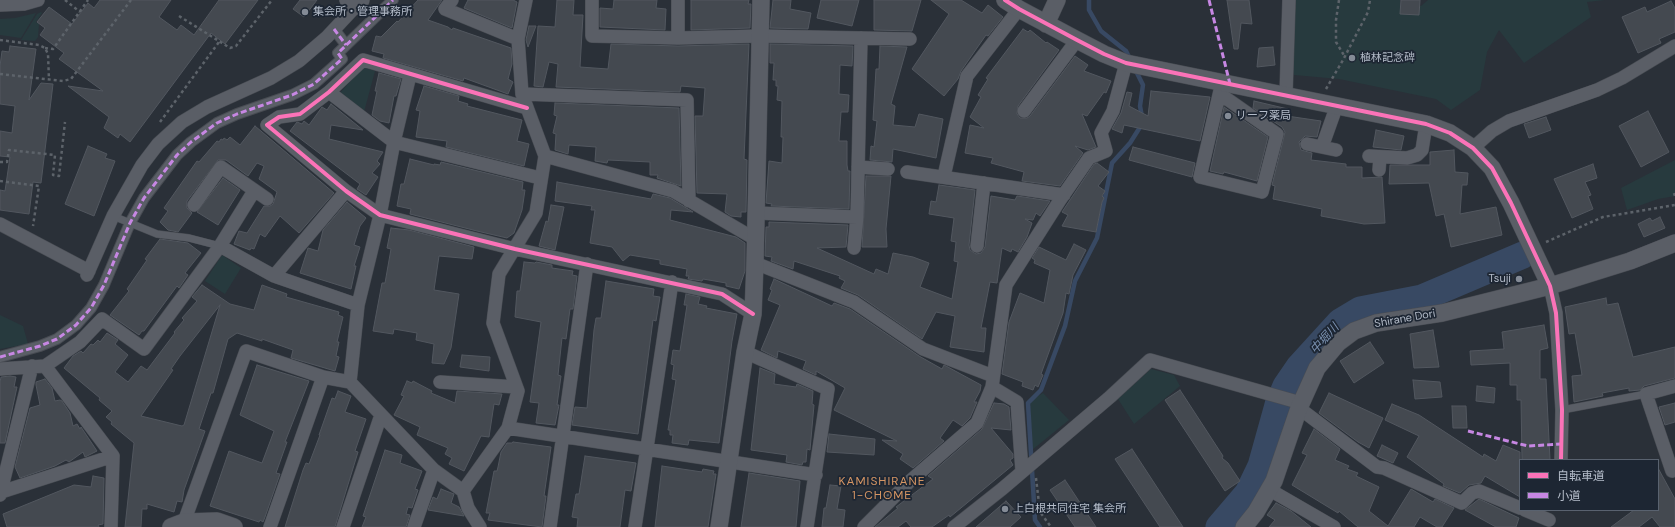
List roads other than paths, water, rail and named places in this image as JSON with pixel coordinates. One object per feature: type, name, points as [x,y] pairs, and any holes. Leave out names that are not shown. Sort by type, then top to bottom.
[{"type":"street","points":[[0,5],[24,4],[38,0]]},
{"type":"street","points":[[352,70],[338,53],[393,0]]},
{"type":"street","points":[[452,0],[445,8],[518,38]]},
{"type":"street","points":[[463,490],[508,428],[518,392],[493,323],[499,274],[536,213],[540,178],[545,156],[522,94],[518,38],[526,0]]},
{"type":"street","points":[[592,0],[592,36],[678,38],[760,36],[910,39]]},
{"type":"street","points":[[678,0],[678,38]]},
{"type":"street","points":[[719,527],[745,352],[753,314],[757,213],[761,0]]},
{"type":"street","points":[[1005,0],[1019,10],[1104,54],[1126,63],[1221,88],[1286,95],[1426,124],[1450,133],[1473,148],[1492,168],[1511,203],[1550,286],[1556,313],[1562,410],[1561,459]]},
{"type":"street","points":[[1046,24],[1057,0]]},
{"type":"street","points":[[1286,95],[1286,51],[1289,0]]},
{"type":"street","points":[[0,224],[88,273],[113,216],[142,165],[158,144],[182,122],[207,107],[272,78],[299,61],[334,29],[355,2]]},
{"type":"street","points":[[944,176],[967,76],[1019,10]]},
{"type":"street","points":[[334,29],[346,45]]},
{"type":"street","points":[[854,248],[857,217],[861,38]]},
{"type":"street","points":[[1024,111],[1077,40]]},
{"type":"street","points":[[1473,148],[1492,131],[1509,121],[1597,90],[1622,78],[1675,46]]},
{"type":"street","points":[[0,357],[51,341],[76,325],[91,308],[104,285],[130,223],[144,198],[177,155],[191,142],[217,123],[237,114],[292,95],[314,84],[342,59]]},
{"type":"street","points":[[527,108],[363,60],[330,92],[300,114],[279,117],[267,125],[346,191],[380,214],[515,249],[722,294],[753,314]]},
{"type":"street","points":[[864,527],[910,481],[977,423],[993,382],[1006,285],[1089,158],[1106,150],[1101,133],[1113,111],[1126,63]]},
{"type":"street","points":[[350,382],[358,305],[380,214],[394,142],[410,75]]},
{"type":"street","points":[[1221,88],[1277,134],[1262,192],[1200,177],[1221,88]]},
{"type":"street","points":[[330,92],[394,142],[540,178]]},
{"type":"street","points":[[522,94],[687,100],[689,201]]},
{"type":"street","points":[[1322,147],[1337,105]]},
{"type":"street","points":[[1379,170],[1375,156],[1407,158],[1417,155],[1422,150],[1426,124]]},
{"type":"street","points":[[1307,144],[1336,150]]},
{"type":"street","points":[[545,156],[673,191],[755,239]]},
{"type":"street","points":[[194,205],[221,167],[267,199]]},
{"type":"street","points":[[858,167],[888,169]]},
{"type":"street","points":[[907,172],[944,176],[1064,195]]},
{"type":"street","points":[[977,246],[984,183]]},
{"type":"street","points":[[0,369],[45,366],[80,342],[102,319],[144,349],[220,246],[254,191]]},
{"type":"street","points":[[274,276],[346,191]]},
{"type":"street","points":[[757,213],[857,217]]},
{"type":"street","name":"Shirane Dori","points":[[1244,527],[1270,490],[1300,406],[1317,368],[1338,343],[1354,331],[1376,323],[1442,313],[1550,286],[1630,261],[1675,243]]},
{"type":"street","points":[[220,246],[274,276],[358,305]]},
{"type":"street","points":[[755,263],[854,302],[923,349],[993,382],[1017,402],[1022,471]]},
{"type":"street","points":[[550,527],[587,264]]},
{"type":"street","points":[[635,527],[672,282]]},
{"type":"street","points":[[234,527],[217,522],[177,525],[246,351],[323,377],[350,382],[434,470],[463,490],[468,508],[480,527]]},
{"type":"street","points":[[745,352],[828,389],[807,527]]},
{"type":"street","points":[[954,527],[1110,397],[1150,360],[1300,406],[1377,467],[1384,468],[1462,503],[1472,493],[1479,491],[1519,508]]},
{"type":"street","points":[[0,494],[32,366]]},
{"type":"street","points":[[45,366],[113,456],[111,527]]},
{"type":"street","points":[[270,527],[323,377]]},
{"type":"street","points":[[440,382],[516,387]]},
{"type":"street","points":[[1672,471],[1646,394],[1675,386]]},
{"type":"street","points":[[342,527],[381,415]]},
{"type":"street","points":[[508,428],[729,460],[816,475]]},
{"type":"street","points":[[0,494],[113,456]]},
{"type":"street","points":[[414,527],[434,470]]},
{"type":"street","points":[[1270,490],[1334,527]]},
{"type":"street","points":[[1528,511],[1549,519]]},
{"type":"lane","points":[[113,216],[156,234],[190,238],[220,246]]},
{"type":"lane","points":[[1562,410],[1646,394]]},
{"type":"waterway","points":[[1089,0],[1089,10],[1101,31],[1126,51],[1130,59]]},
{"type":"waterway","points":[[1135,69],[1143,85],[1140,106],[1142,117]]},
{"type":"waterway","points":[[1040,527],[1035,520],[1028,403],[1041,390],[1065,326],[1075,281],[1097,238],[1112,163],[1130,143],[1142,124]]},
{"type":"waterway","name":"中堀川","points":[[1219,527],[1248,493],[1261,466],[1278,405],[1286,386],[1299,367],[1340,322],[1360,310],[1422,298],[1523,255]]},
{"type":"place","name":"集会所・管理事務所","points":[[305,12]]},
{"type":"place","name":"植林記念碑","points":[[1352,58]]},
{"type":"place","name":"リーフ薬局","points":[[1228,116]]},
{"type":"place","name":"Tsuji","points":[[1519,279]]},
{"type":"place","name":"上白根共同住宅 集会所","points":[[1005,509]]},
{"type":"district","name":"KAMISHIRANE 1-CHOME","points":[[882,489]]}]
